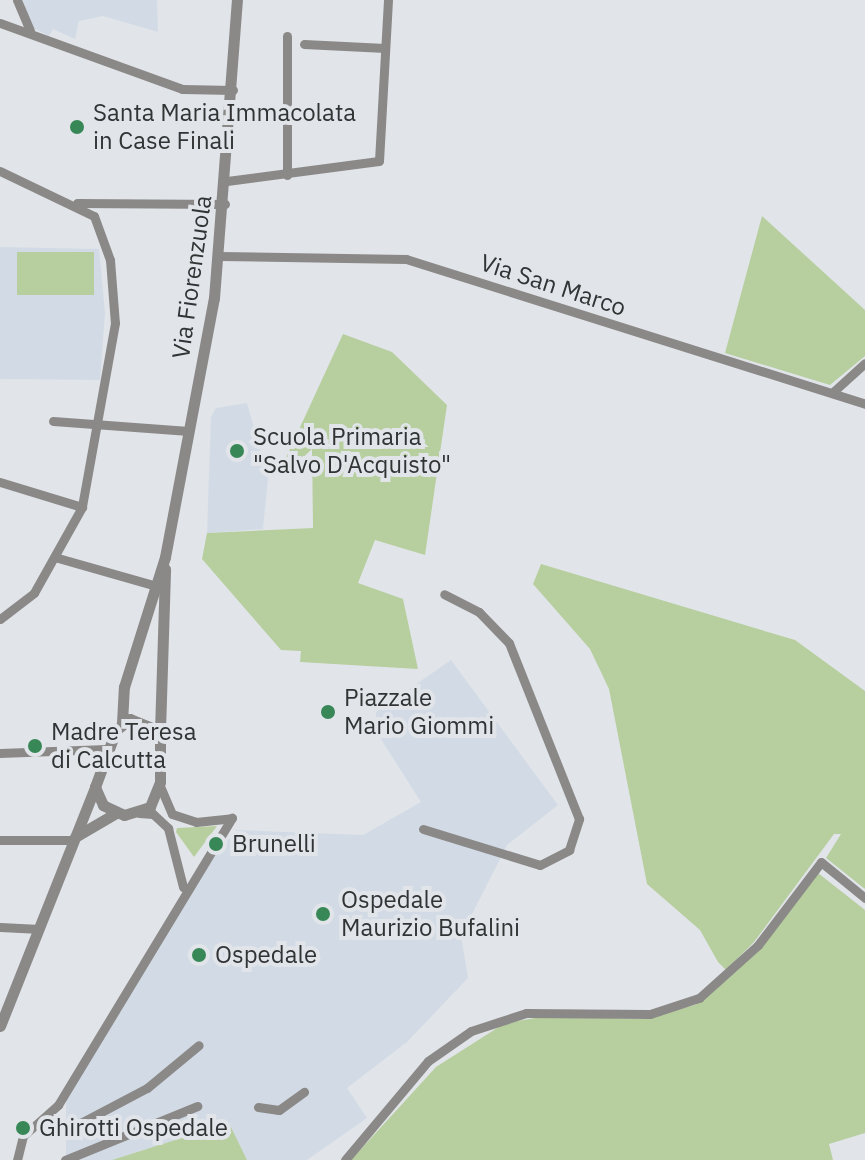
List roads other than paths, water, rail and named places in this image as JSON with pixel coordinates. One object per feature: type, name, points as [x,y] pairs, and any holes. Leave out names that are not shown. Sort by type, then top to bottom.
[{"type":"street","points":[[17,0],[30,30]]},
{"type":"street","name":"Via Fiorenzuola","points":[[122,723],[124,687],[165,557],[220,256],[237,0]]},
{"type":"street","points":[[227,181],[379,161],[388,0]]},
{"type":"street","points":[[0,23],[30,30],[182,89],[233,90]]},
{"type":"street","points":[[287,36],[287,175]]},
{"type":"street","points":[[304,44],[385,48]]},
{"type":"street","points":[[0,171],[77,203],[225,204]]},
{"type":"street","points":[[0,619],[26,603],[58,558],[82,507],[102,425],[114,291],[101,231],[77,203]]},
{"type":"street","name":"Via San Marco","points":[[220,256],[406,259],[865,404]]},
{"type":"street","points":[[833,392],[865,363]]},
{"type":"street","points":[[53,421],[189,431]]},
{"type":"street","points":[[0,482],[82,507]]},
{"type":"street","name":"Via Fiorenzuola","points":[[160,731],[165,557]]},
{"type":"street","points":[[58,558],[156,586]]},
{"type":"street","points":[[423,829],[540,865],[569,850],[579,819],[509,643],[479,612],[444,594]]},
{"type":"street","points":[[0,1026],[35,929],[95,787],[106,749],[122,723],[139,718],[160,731],[161,801],[172,814],[196,822]]},
{"type":"street","points":[[0,753],[106,749]]},
{"type":"street","points":[[139,813],[157,797],[160,782]]},
{"type":"street","points":[[95,787],[116,813]]},
{"type":"street","points":[[0,840],[72,840],[116,813],[153,814],[166,824],[179,851],[183,887]]},
{"type":"street","points":[[17,1160],[23,1136],[58,1105],[183,887],[232,818],[166,824]]},
{"type":"street","points":[[179,851],[203,857]]},
{"type":"street","points":[[345,1160],[428,1061],[471,1031],[526,1013],[650,1014],[699,998],[758,945],[821,862],[865,898]]},
{"type":"street","points":[[0,927],[35,929]]},
{"type":"street","points":[[71,1128],[147,1088],[199,1045]]},
{"type":"street","points":[[258,1107],[279,1110],[304,1092]]},
{"type":"street","points":[[65,1160],[197,1106]]},
{"type":"place","name":"Santa Maria Immacolata in Case Finali","points":[[77,127]]},
{"type":"place","name":"Scuola Primaria \"Salvo D'Acquisto\"","points":[[237,451]]},
{"type":"place","name":"Piazzale Mario Giommi","points":[[328,712]]},
{"type":"place","name":"Madre Teresa di Calcutta","points":[[35,746]]},
{"type":"place","name":"Brunelli","points":[[216,844]]},
{"type":"place","name":"Ospedale Maurizio Bufalini","points":[[323,914]]},
{"type":"place","name":"Ospedale","points":[[199,955]]},
{"type":"place","name":"Ghirotti Ospedale","points":[[23,1128]]}]
